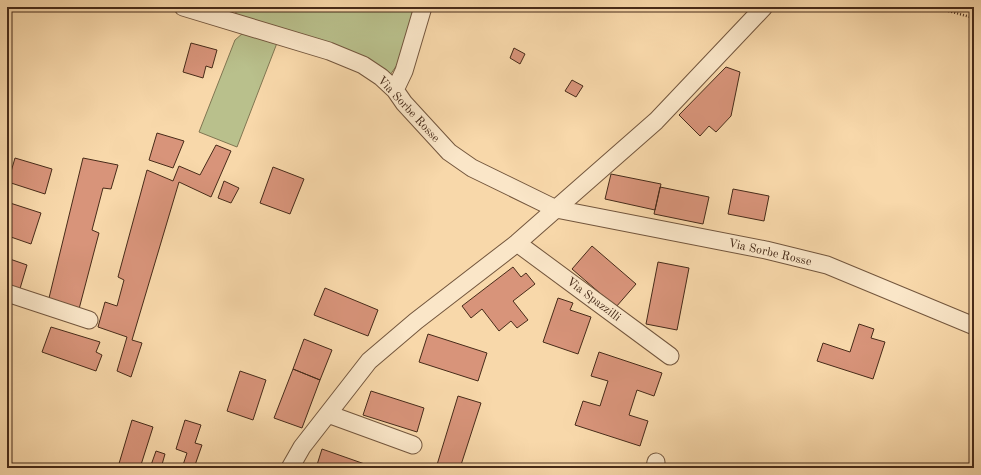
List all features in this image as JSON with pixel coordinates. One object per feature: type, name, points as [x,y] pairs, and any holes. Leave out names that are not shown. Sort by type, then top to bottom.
[{"type":"street","points":[[395,90],[404,72],[423,7]]},
{"type":"street","points":[[290,468],[302,447],[369,361],[416,321],[517,243],[656,121],[764,7]]},
{"type":"street","name":"Via Sorbe Rosse","points":[[187,8],[343,56],[363,65],[381,77],[395,90],[404,103],[449,152],[472,168],[556,209],[766,250],[827,265],[974,326]]},
{"type":"street","name":"Via Spazzilli","points":[[517,243],[670,356]]},
{"type":"street","points":[[7,293],[89,320]]},
{"type":"street","points":[[328,414],[413,444]]},
{"type":"path","points":[[934,7],[974,18]]},
{"type":"green space","points":[[237,7],[415,7],[399,62],[390,75],[235,17]]},
{"type":"green space","points":[[243,33],[277,43],[237,147],[199,132],[235,40]]},
{"type":"building","points":[[191,43],[217,50],[212,68],[206,66],[203,78],[183,72]]},
{"type":"building","points":[[514,48],[525,54],[520,64],[510,58]]},
{"type":"building","points":[[726,67],[740,72],[731,116],[716,132],[709,126],[700,136],[679,115]]},
{"type":"building","points":[[572,80],[583,86],[576,97],[565,91]]},
{"type":"building","points":[[157,133],[184,141],[173,168],[149,160]]},
{"type":"building","points":[[216,145],[231,151],[211,197],[179,182],[132,340],[142,343],[131,377],[117,371],[127,337],[98,327],[105,302],[117,306],[124,280],[118,277],[147,170],[173,181],[179,166],[200,175]]},
{"type":"building","points":[[15,158],[52,169],[45,194],[8,182]]},
{"type":"building","points":[[83,158],[118,165],[111,189],[103,188],[92,230],[99,233],[79,309],[49,298]]},
{"type":"building","points":[[273,167],[304,179],[290,214],[260,203]]},
{"type":"building","points":[[611,174],[661,184],[655,210],[605,199]]},
{"type":"building","points":[[224,181],[239,188],[231,203],[218,198]]},
{"type":"building","points":[[660,187],[709,197],[703,224],[654,214]]},
{"type":"building","points":[[733,189],[769,196],[764,221],[728,214]]},
{"type":"building","points":[[7,202],[41,213],[31,244],[8,236],[10,226],[7,225]]},
{"type":"building","points":[[592,246],[636,284],[616,307],[572,269]]},
{"type":"building","points":[[7,258],[27,265],[19,292],[7,288]]},
{"type":"building","points":[[658,262],[689,268],[677,330],[646,324]]},
{"type":"building","points":[[513,267],[521,277],[526,273],[535,284],[513,301],[528,320],[517,328],[511,321],[499,331],[482,309],[471,318],[462,306]]},
{"type":"building","points":[[325,288],[378,310],[368,336],[314,315]]},
{"type":"building","points":[[558,298],[573,303],[570,310],[591,317],[578,354],[543,342]]},
{"type":"building","points":[[859,324],[874,329],[871,338],[885,342],[873,379],[817,361],[823,343],[850,352]]},
{"type":"building","points":[[51,327],[100,342],[96,352],[102,355],[96,371],[42,352]]},
{"type":"building","points":[[428,334],[487,353],[478,381],[419,362]]},
{"type":"building","points":[[304,339],[332,350],[320,380],[293,369]]},
{"type":"building","points":[[599,352],[662,373],[654,396],[637,390],[629,415],[648,421],[640,446],[575,425],[583,401],[600,406],[608,381],[591,376]]},
{"type":"building","points":[[293,369],[320,380],[302,428],[274,418]]},
{"type":"building","points":[[240,371],[266,380],[253,420],[227,411]]},
{"type":"building","points":[[371,391],[424,408],[417,432],[363,415]]},
{"type":"building","points":[[458,396],[481,403],[460,468],[436,468]]},
{"type":"building","points":[[132,420],[153,427],[140,468],[118,467]]},
{"type":"building","points":[[185,420],[201,425],[195,443],[202,445],[194,468],[182,468],[187,453],[176,449]]},
{"type":"building","points":[[322,449],[376,468],[316,468]]},
{"type":"building","points":[[156,451],[165,454],[161,468],[150,468]]}]
